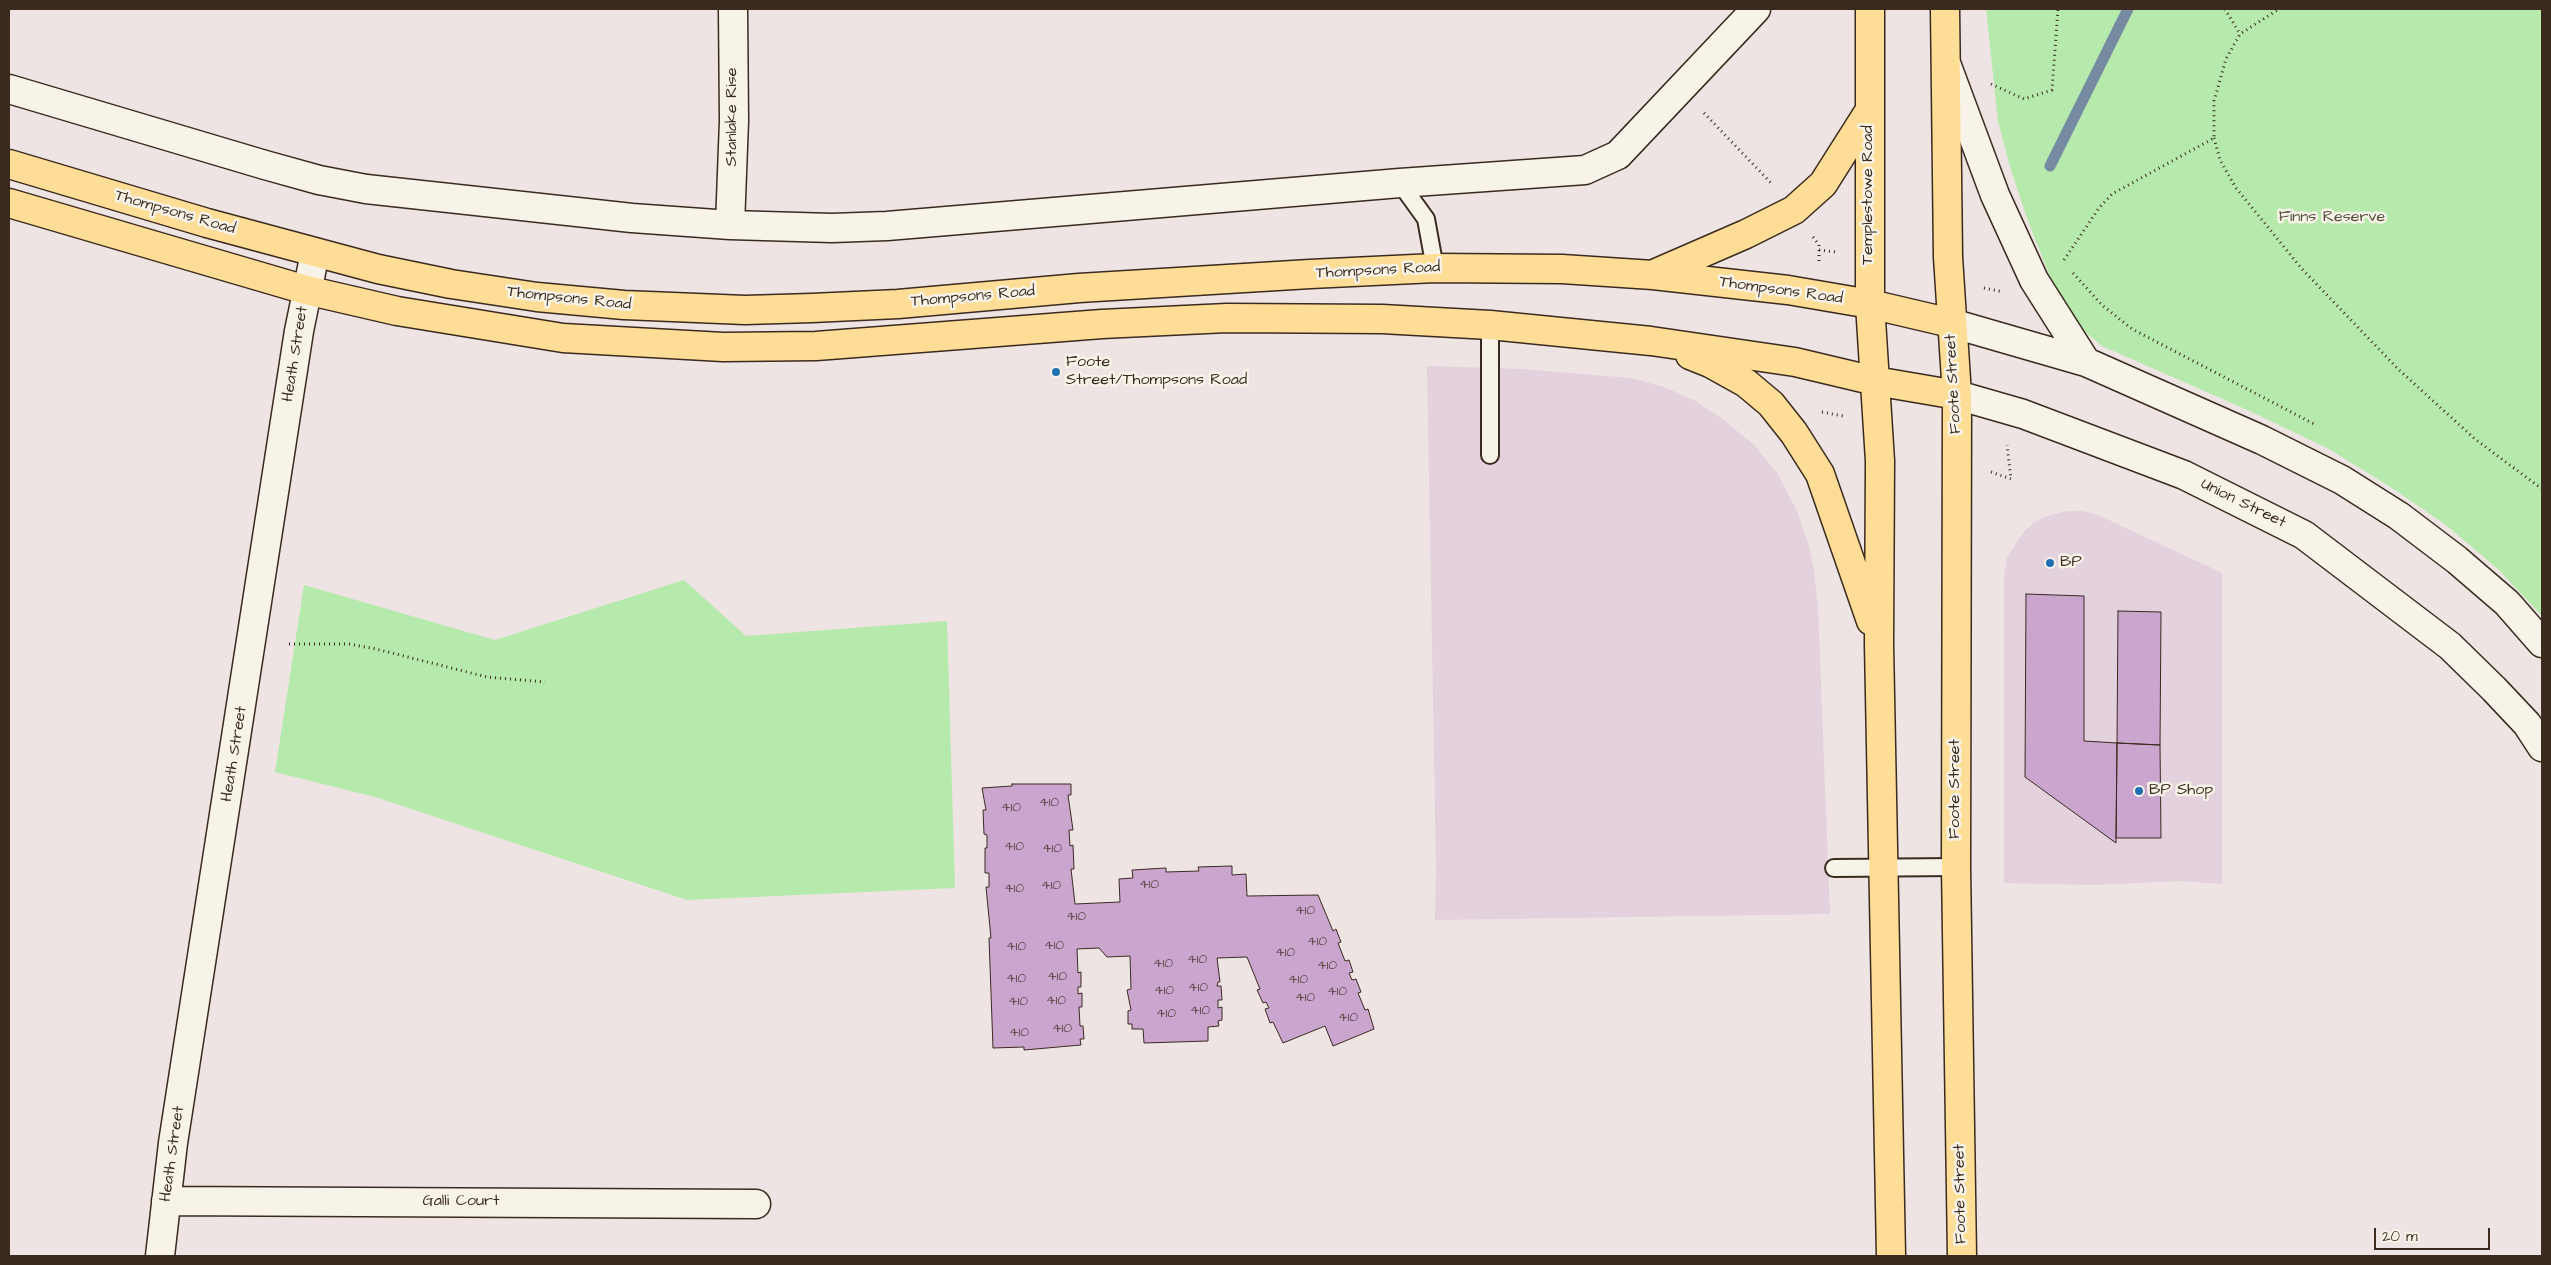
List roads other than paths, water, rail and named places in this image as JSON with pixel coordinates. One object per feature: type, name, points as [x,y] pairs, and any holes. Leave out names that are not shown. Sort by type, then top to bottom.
[{"type":"main road","name":"Templestowe Road","points":[[1870,9],[1868,113],[1870,304],[1875,381]]},
{"type":"main road","points":[[1945,9],[1948,257],[1951,322]]},
{"type":"main road","points":[[1653,275],[1746,234],[1794,210],[1823,184],[1868,113]]},
{"type":"main road","name":"Thompsons Road","points":[[9,164],[378,270],[451,284],[537,297],[634,306],[745,310],[898,304],[1079,288],[1435,268],[1562,269],[1653,275],[1788,290],[1870,304],[1951,322]]},
{"type":"main road","points":[[9,203],[306,290],[397,311],[563,338],[723,348],[816,346],[1102,324],[1227,318],[1362,318],[1490,325],[1651,340],[1794,362],[1875,381],[1880,461],[1879,644],[1885,868],[1891,1256]]},
{"type":"main road","name":"Foote Street","points":[[1951,322],[1956,395],[1956,867],[1962,1256]]},
{"type":"main road","points":[[1651,340],[1710,363],[1746,383],[1770,404],[1794,433],[1820,474],[1879,644]]},
{"type":"main road","name":"Union Street","points":[[1875,381],[1956,395]]},
{"type":"street","name":"Stanlake Rise","points":[[730,225],[734,121],[733,9]]},
{"type":"street","points":[[9,89],[283,170],[366,189],[613,216],[730,225],[832,228],[888,226],[1400,183],[1585,170],[1618,155],[1756,9]]},
{"type":"street","points":[[1946,62],[1995,195],[2034,280],[2086,362]]},
{"type":"street","name":"Heath Street","points":[[160,1256],[166,1200],[306,290],[315,253]]},
{"type":"street","points":[[1951,322],[2086,362],[2262,440],[2342,480],[2399,516],[2457,560],[2507,603],[2542,643]]},
{"type":"street","name":"Union Street","points":[[1956,395],[2023,414],[2184,475],[2304,535],[2450,646],[2494,689],[2526,724],[2542,747]]},
{"type":"street","name":"Galli Court","points":[[166,1200],[756,1204]]},
{"type":"lane","points":[[1400,183],[1426,219],[1435,268]]},
{"type":"lane","points":[[1490,325],[1490,455]]},
{"type":"lane","points":[[1834,868],[1956,867]]},
{"type":"waterway","points":[[2050,166],[2128,9]]},
{"type":"place","name":"Foote Street/Thompsons Road","points":[[1056,372]]},
{"type":"place","name":"BP","points":[[2050,563]]},
{"type":"place","name":"BP Shop","points":[[2139,791]]},
{"type":"park label","name":"Finns Reserve","points":[[2332,218]]}]
